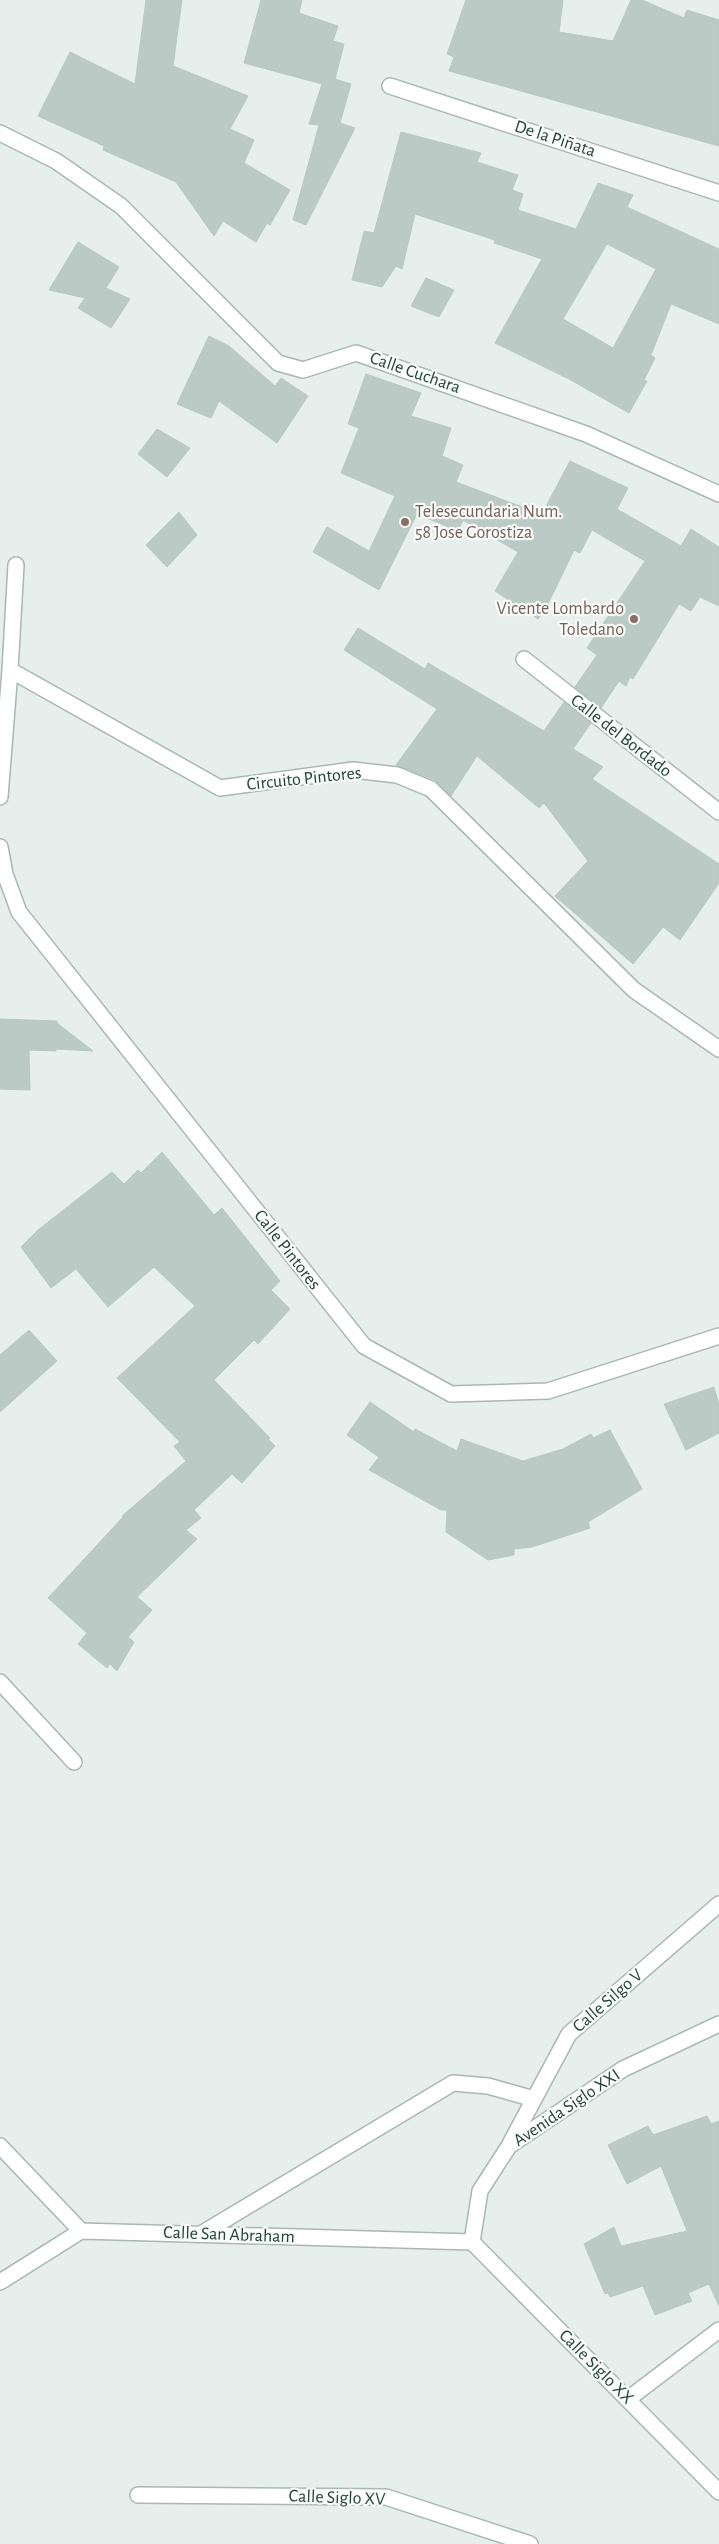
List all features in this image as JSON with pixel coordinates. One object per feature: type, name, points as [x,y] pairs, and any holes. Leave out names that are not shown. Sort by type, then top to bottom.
[{"type":"street","name":"De la Piñata","points":[[390,86],[719,193]]},
{"type":"street","name":"Calle Cuchara","points":[[0,133],[56,161],[121,206],[278,363],[303,370],[356,353],[586,434],[719,494]]},
{"type":"street","points":[[0,797],[16,565]]},
{"type":"street","name":"Calle del Bordado","points":[[524,659],[719,812]]},
{"type":"street","name":"Circuito Pintores","points":[[10,670],[220,788],[353,770],[396,775],[431,789],[634,990],[719,1049]]},
{"type":"street","name":"Calle Pintores","points":[[0,847],[5,874],[19,912],[364,1346],[451,1394],[548,1391],[719,1336]]},
{"type":"street","points":[[0,1682],[74,1762]]},
{"type":"street","name":"Calle Silgo V","points":[[509,2146],[569,2034],[719,1904]]},
{"type":"street","name":"Avenida Siglo XXI","points":[[472,2242],[480,2191],[509,2146],[623,2069],[719,2024]]},
{"type":"street","points":[[201,2234],[453,2083],[488,2086],[534,2099]]},
{"type":"street","points":[[0,2146],[81,2231],[0,2282]]},
{"type":"street","name":"Calle San Abraham","points":[[81,2231],[472,2242]]},
{"type":"street","name":"Calle Siglo XX","points":[[472,2242],[719,2492]]},
{"type":"street","points":[[628,2399],[719,2330]]},
{"type":"street","name":"Calle Siglo XV","points":[[138,2495],[386,2497],[530,2544]]},
{"type":"building","points":[[146,0],[182,0],[173,66],[248,96],[230,129],[254,140],[244,163],[290,190],[270,225],[267,223],[256,242],[223,221],[214,236],[176,182],[103,150],[104,146],[38,116],[70,52],[135,84]]},
{"type":"building","points":[[261,0],[302,0],[299,13],[338,26],[333,41],[344,44],[335,79],[351,84],[340,123],[355,128],[306,225],[293,220],[319,125],[309,124],[322,84],[244,63]]},
{"type":"building","points":[[466,0],[563,0],[559,32],[613,41],[631,0],[642,0],[684,18],[687,10],[719,20],[719,146],[449,71],[454,57],[447,54]]},
{"type":"building","points":[[401,132],[481,153],[477,162],[518,175],[512,190],[523,194],[518,210],[576,229],[598,183],[633,195],[627,207],[719,249],[719,324],[671,304],[651,355],[655,358],[644,380],[647,381],[629,413],[569,379],[495,343],[542,259],[494,243],[495,240],[415,214],[402,269],[396,266],[382,287],[352,280],[364,231],[374,233]],"holes":[[[607,244],[656,269],[613,348],[563,319]]]},
{"type":"building","points":[[78,242],[119,267],[106,288],[130,299],[111,328],[78,308],[85,298],[49,290]]},
{"type":"building","points":[[426,278],[454,290],[439,317],[411,306]]},
{"type":"building","points":[[209,336],[229,346],[275,386],[281,378],[308,396],[277,443],[219,401],[211,418],[177,404]]},
{"type":"building","points":[[366,374],[421,393],[411,416],[451,428],[442,456],[463,465],[456,482],[525,508],[527,504],[543,512],[570,461],[628,488],[617,509],[681,546],[691,529],[719,547],[719,606],[700,597],[691,611],[679,604],[633,679],[630,677],[626,686],[619,681],[601,708],[575,687],[597,655],[587,648],[645,561],[592,530],[580,553],[574,550],[548,604],[538,619],[495,591],[518,552],[463,520],[458,531],[417,514],[379,590],[313,552],[327,527],[369,551],[395,496],[341,473],[359,428],[348,424]]},
{"type":"building","points":[[157,429],[190,448],[167,477],[138,454]]},
{"type":"building","points":[[179,512],[197,535],[167,567],[146,545]]},
{"type":"building","points":[[358,628],[425,669],[428,663],[544,731],[564,702],[591,723],[573,749],[603,767],[592,779],[719,864],[719,883],[680,940],[663,927],[633,964],[555,896],[588,861],[544,803],[539,808],[477,756],[451,796],[435,780],[396,765],[437,709],[344,650]]},
{"type":"building","points":[[0,1019],[57,1021],[57,1023],[93,1051],[29,1050],[30,1090],[0,1089]]},
{"type":"building","points":[[162,1152],[214,1215],[222,1208],[280,1281],[271,1290],[290,1309],[258,1344],[254,1340],[214,1380],[270,1438],[268,1439],[275,1446],[242,1483],[232,1474],[194,1510],[201,1518],[186,1530],[197,1539],[137,1597],[152,1610],[128,1637],[134,1642],[117,1671],[110,1664],[107,1668],[78,1644],[87,1633],[48,1598],[122,1516],[186,1461],[174,1446],[180,1442],[117,1378],[195,1306],[154,1267],[108,1307],[76,1269],[51,1288],[21,1247],[38,1230],[112,1172],[124,1184],[138,1170],[141,1173]]},
{"type":"building","points":[[29,1330],[57,1361],[0,1412],[0,1355]]},
{"type":"building","points":[[714,1387],[719,1405],[719,1433],[686,1450],[664,1404]]},
{"type":"building","points":[[370,1402],[414,1432],[415,1429],[457,1451],[461,1439],[523,1461],[563,1449],[591,1434],[593,1438],[610,1430],[642,1489],[588,1522],[590,1528],[532,1547],[514,1549],[514,1555],[488,1560],[446,1532],[447,1510],[441,1510],[369,1470],[379,1457],[347,1435]]},
{"type":"building","points":[[707,2116],[711,2124],[719,2121],[719,2306],[709,2284],[688,2293],[692,2301],[655,2315],[643,2286],[610,2297],[608,2293],[605,2294],[584,2244],[614,2227],[621,2246],[687,2231],[661,2166],[627,2184],[608,2145],[648,2126],[653,2135]]},
{"type":"place","name":"Telesecundaria Num. 58 Jose Gorostiza","points":[[405,522]]},
{"type":"place","name":"Vicente Lombardo Toledano","points":[[634,619]]}]
